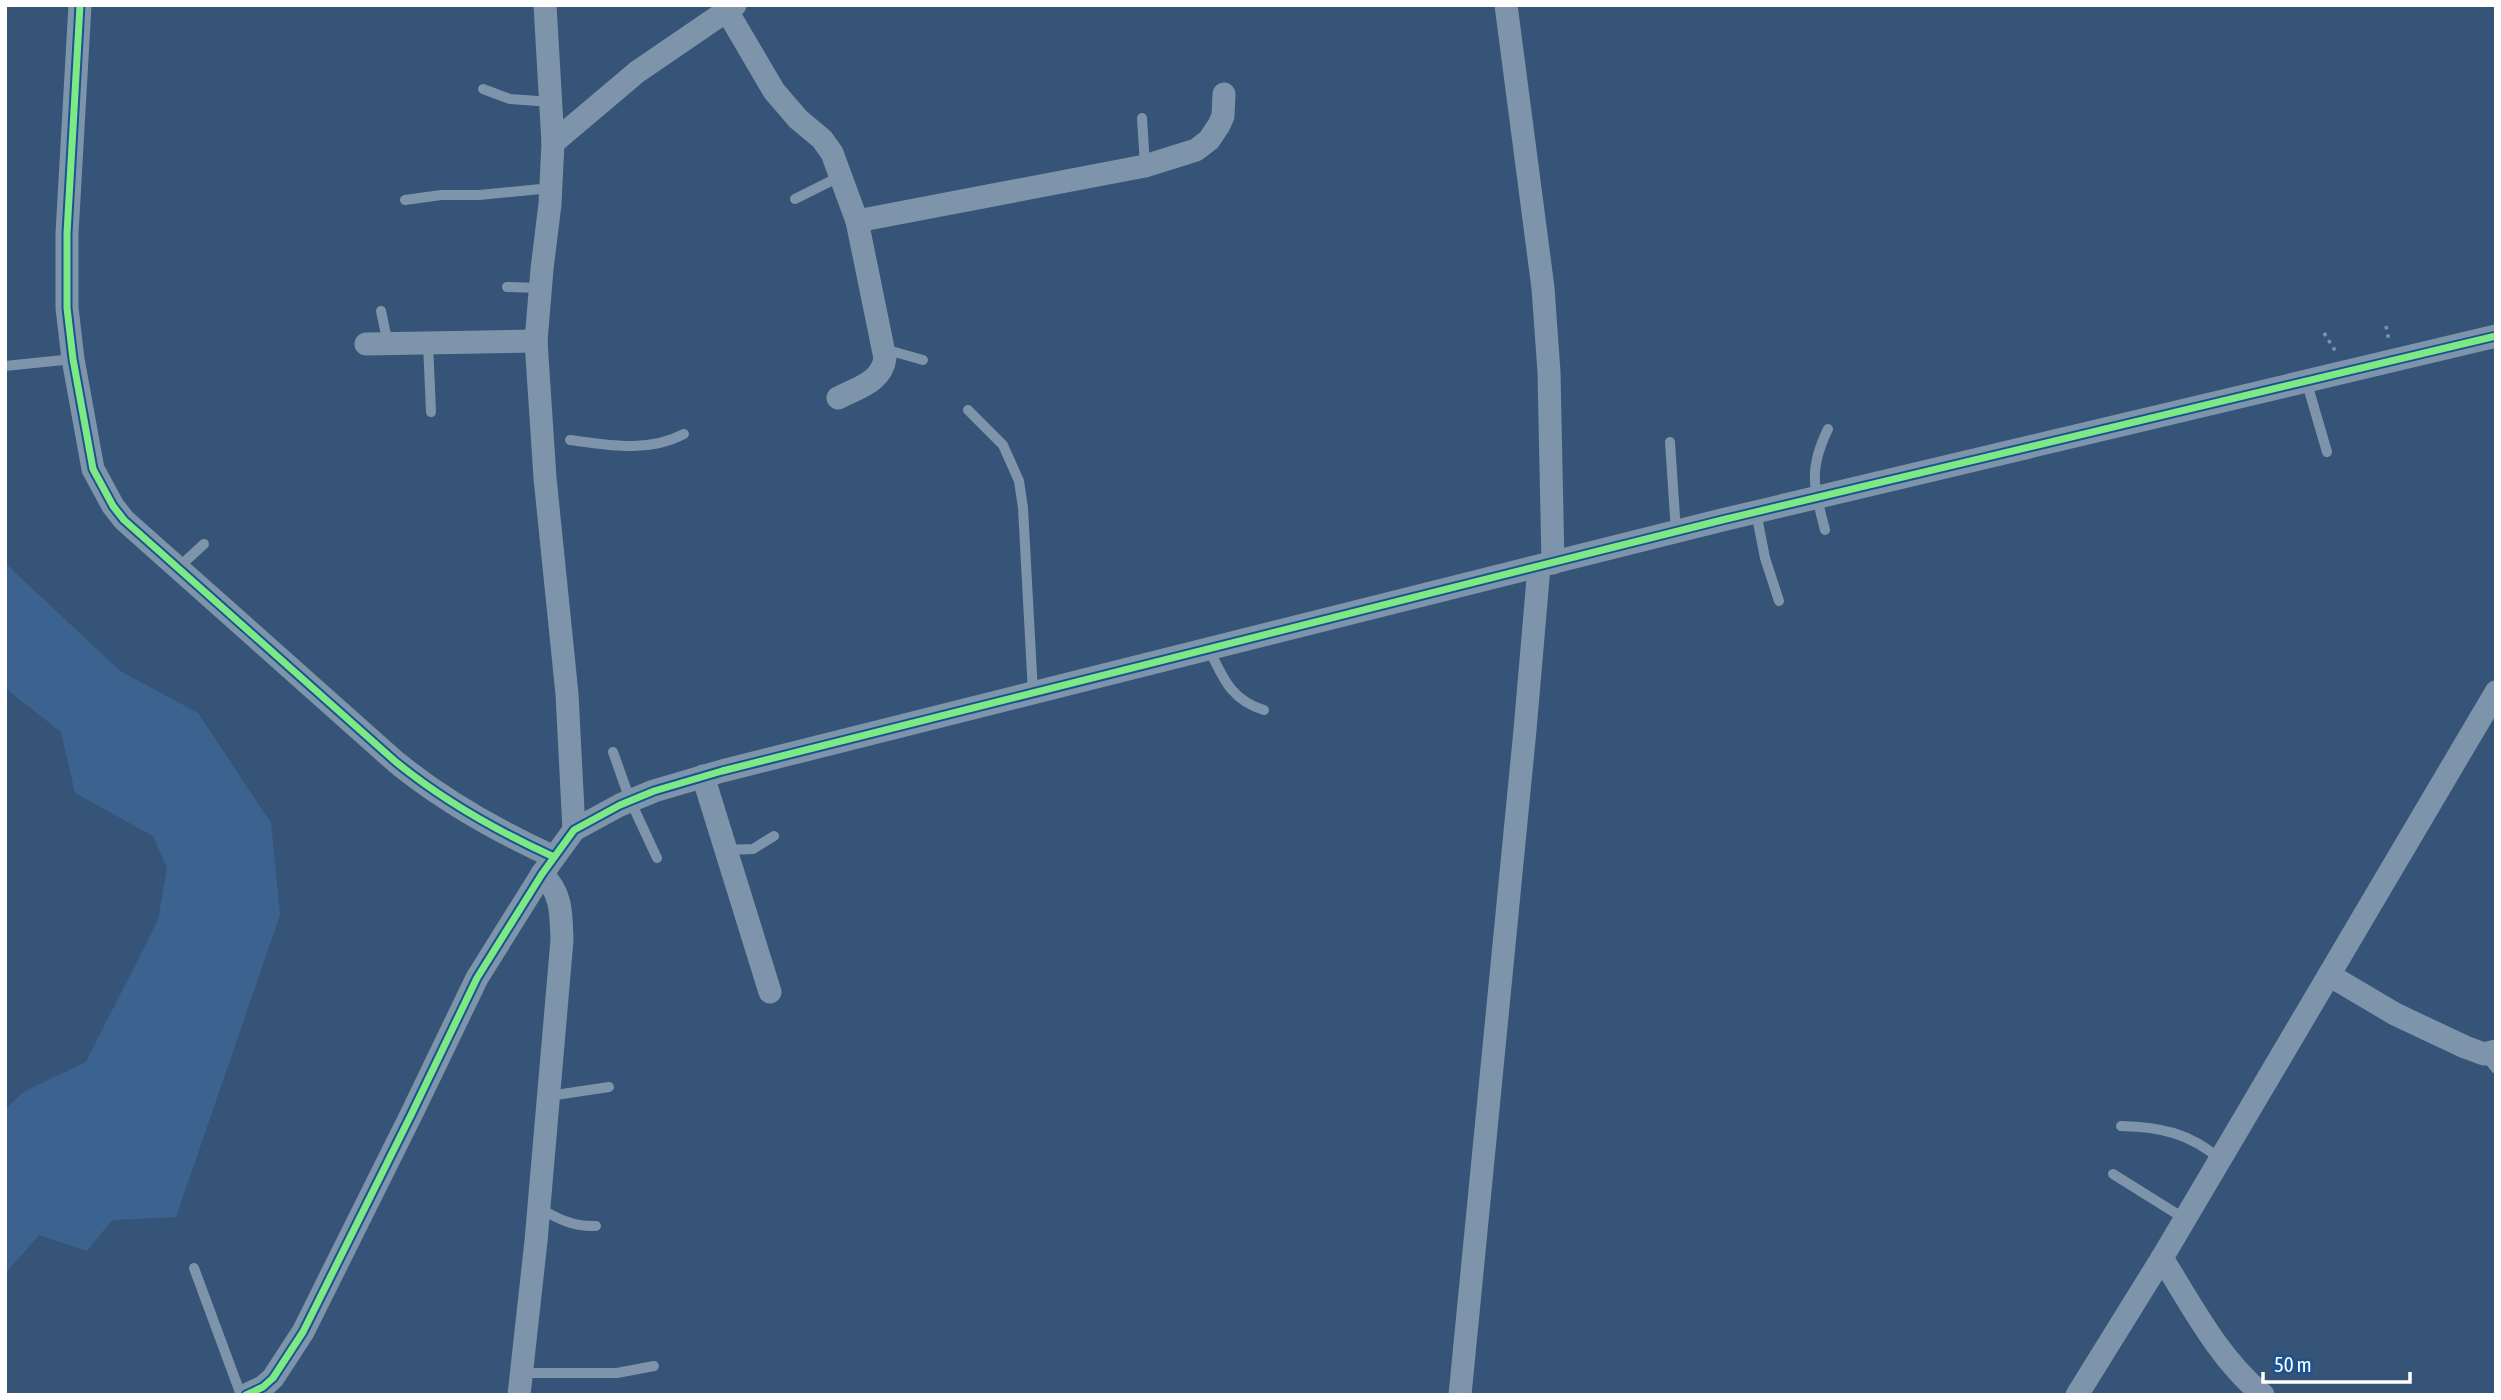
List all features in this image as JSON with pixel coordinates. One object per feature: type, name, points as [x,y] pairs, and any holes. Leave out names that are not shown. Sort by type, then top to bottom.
[{"type":"street","points":[[80,5],[66,276],[73,359],[86,443],[93,469],[102,487],[124,520],[361,732],[430,789],[548,865],[556,889],[562,940],[539,1208],[520,1384]]},
{"type":"street","points":[[545,5],[553,143],[536,341],[547,437],[567,694],[574,830]]},
{"type":"street","points":[[1460,1395],[1546,565],[1549,372],[1544,288],[1506,5]]},
{"type":"street","points":[[553,143],[637,72],[731,8],[774,91],[798,119],[822,139],[832,153],[857,221],[884,349],[884,369],[877,377],[838,398]]},
{"type":"street","points":[[857,221],[1145,166],[1196,150],[1209,140],[1223,116],[1224,94]]},
{"type":"street","points":[[253,1393],[287,1359],[317,1308],[477,978],[548,865],[574,830],[630,800],[703,776],[1756,512],[2496,336]]},
{"type":"street","points":[[377,344],[536,341]]},
{"type":"street","points":[[2077,1395],[2162,1258],[2496,692]]},
{"type":"street","points":[[703,776],[770,992]]},
{"type":"street","points":[[2329,975],[2395,1014],[2492,1058]]},
{"type":"street","points":[[2162,1258],[2228,1360],[2244,1380],[2263,1395]]},
{"type":"lane","points":[[483,89],[510,99],[551,102]]},
{"type":"lane","points":[[1142,118],[1145,166]]},
{"type":"lane","points":[[795,199],[841,176]]},
{"type":"lane","points":[[405,200],[441,194],[480,195],[551,188]]},
{"type":"lane","points":[[507,287],[540,288]]},
{"type":"lane","points":[[377,344],[381,311]]},
{"type":"lane","points":[[428,343],[431,412]]},
{"type":"lane","points":[[884,349],[923,360]]},
{"type":"lane","points":[[5,366],[73,359]]},
{"type":"lane","points":[[2306,380],[2327,452]]},
{"type":"lane","points":[[968,410],[1003,445],[1019,481],[1024,519],[1033,693]]},
{"type":"lane","points":[[1825,530],[1816,498],[1815,462],[1829,429]]},
{"type":"lane","points":[[570,440],[620,447],[658,443],[684,433]]},
{"type":"lane","points":[[1670,442],[1676,532]]},
{"type":"lane","points":[[1756,512],[1765,558],[1779,601]]},
{"type":"lane","points":[[178,566],[204,544]]},
{"type":"lane","points":[[1209,649],[1221,675],[1238,698],[1264,710]]},
{"type":"lane","points":[[613,752],[630,800],[656,858]]},
{"type":"lane","points":[[726,850],[753,849],[774,836]]},
{"type":"lane","points":[[549,1096],[608,1087]]},
{"type":"lane","points":[[2121,1126],[2166,1129],[2198,1143],[2220,1159]]},
{"type":"lane","points":[[2113,1174],[2185,1219]]},
{"type":"lane","points":[[539,1208],[568,1223],[584,1227],[596,1226]]},
{"type":"lane","points":[[194,1268],[253,1393]]},
{"type":"lane","points":[[520,1384],[654,1366]]},
{"type":"water","points":[[5,563],[120,671],[198,713],[271,823],[280,915],[176,1217],[112,1220],[87,1251],[39,1235],[5,1274],[5,1109],[25,1091],[86,1062],[158,920],[167,868],[153,836],[75,793],[61,732],[5,688]]},
{"type":"cycle path","points":[[80,5],[67,233],[67,308],[73,359],[93,469],[113,506],[124,520],[396,762],[472,815],[554,857]]},
{"type":"cycle path","points":[[246,1395],[263,1387],[273,1378],[303,1332],[477,978],[542,874],[574,830],[620,805],[654,791],[722,771],[1722,520],[2496,336]]}]
